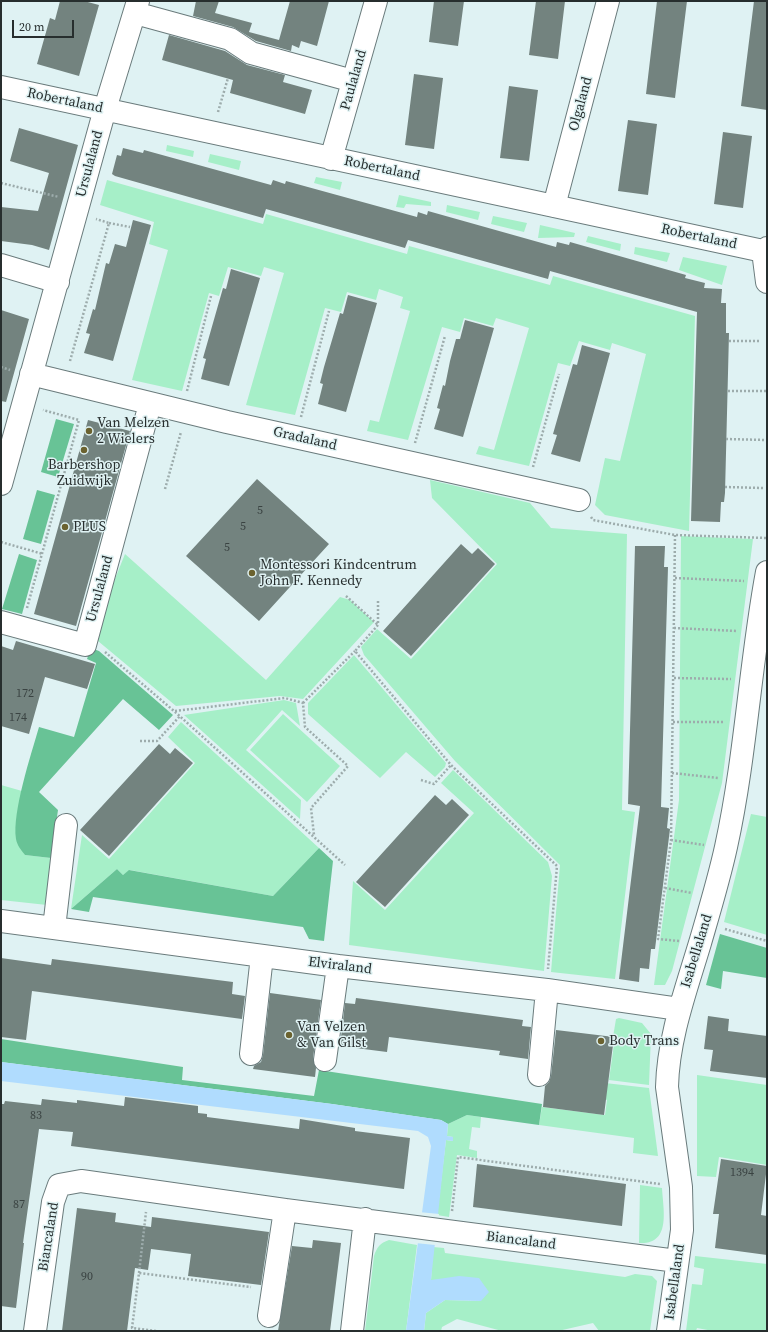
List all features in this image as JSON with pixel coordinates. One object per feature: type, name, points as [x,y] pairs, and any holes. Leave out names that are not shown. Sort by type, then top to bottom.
[{"type":"street","name":"Paulaland","points":[[331,158],[376,1]]},
{"type":"street","name":"Olgaland","points":[[554,206],[608,1]]},
{"type":"street","points":[[136,7],[230,39],[251,53],[353,82]]},
{"type":"street","name":"Ursulaland","points":[[1,484],[5,453],[23,404],[105,109],[136,7]]},
{"type":"street","name":"Robertaland","points":[[1,87],[765,250]]},
{"type":"street","points":[[765,250],[767,282]]},
{"type":"street","points":[[1,264],[58,282]]},
{"type":"street","name":"Gradaland","points":[[31,374],[150,404],[186,404],[296,438],[579,500]]},
{"type":"street","name":"Ursulaland","points":[[84,645],[150,404]]},
{"type":"street","name":"Isabellaland","points":[[668,1331],[682,1230],[681,1187],[667,1087],[667,1075],[679,1009],[726,848],[738,780],[766,577]]},
{"type":"street","points":[[1,622],[84,645]]},
{"type":"street","points":[[54,928],[66,824]]},
{"type":"street","name":"Elviraland","points":[[1,921],[338,966],[547,990],[679,1009]]},
{"type":"street","points":[[251,1054],[262,956]]},
{"type":"street","points":[[325,1060],[338,966]]},
{"type":"street","points":[[539,1075],[547,990]]},
{"type":"street","name":"Biancaland","points":[[35,1331],[53,1202],[59,1186],[81,1181],[285,1210],[365,1219],[677,1261]]},
{"type":"street","points":[[269,1316],[285,1210]]},
{"type":"street","points":[[352,1331],[365,1219]]},
{"type":"path","points":[[213,133],[228,78]]},
{"type":"path","points":[[1,183],[78,208],[109,223],[130,228]]},
{"type":"path","points":[[64,383],[109,223]]},
{"type":"path","points":[[165,489],[211,296]]},
{"type":"path","points":[[296,438],[328,311]]},
{"type":"path","points":[[410,464],[445,336]]},
{"type":"path","points":[[729,341],[758,341]]},
{"type":"path","points":[[527,489],[559,374]]},
{"type":"path","points":[[728,391],[766,390]]},
{"type":"path","points":[[22,628],[79,420],[23,404]]},
{"type":"path","points":[[726,439],[767,440]]},
{"type":"path","points":[[725,487],[763,488]]},
{"type":"path","points":[[579,500],[593,520],[675,535],[767,538]]},
{"type":"path","points":[[658,939],[671,840],[675,535]]},
{"type":"path","points":[[1,542],[43,554]]},
{"type":"path","points":[[675,578],[766,577]]},
{"type":"path","points":[[346,596],[378,625]]},
{"type":"path","points":[[314,835],[311,808],[348,766],[305,727],[303,703],[378,625],[378,601]]},
{"type":"path","points":[[674,628],[758,632]]},
{"type":"path","points":[[84,645],[101,649],[180,716],[346,865]]},
{"type":"path","points":[[355,650],[451,765],[556,866],[547,990]]},
{"type":"path","points":[[674,678],[751,680]]},
{"type":"path","points":[[174,711],[284,698],[303,703]]},
{"type":"path","points":[[140,741],[157,741],[180,716]]},
{"type":"path","points":[[673,722],[746,722]]},
{"type":"path","points":[[421,780],[434,784],[451,765]]},
{"type":"path","points":[[672,773],[738,780]]},
{"type":"path","points":[[671,840],[726,848]]},
{"type":"path","points":[[665,888],[713,896]]},
{"type":"path","points":[[705,923],[767,941]]},
{"type":"path","points":[[448,1231],[458,1157],[681,1187]]},
{"type":"path","points":[[149,1191],[131,1330],[156,1331]]},
{"type":"path","points":[[139,1273],[273,1289]]},
{"type":"green space","points":[[167,145],[194,151],[193,157],[166,151]]},
{"type":"green space","points":[[210,154],[241,161],[239,170],[208,162]]},
{"type":"green space","points":[[316,177],[342,182],[340,190],[314,183]]},
{"type":"green space","points":[[107,180],[263,224],[266,214],[407,254],[409,246],[550,285],[553,276],[695,316],[689,531],[605,515],[595,505],[605,458],[620,461],[646,354],[612,343],[610,350],[579,341],[570,366],[558,363],[529,466],[476,454],[479,446],[494,450],[529,328],[496,318],[493,326],[464,318],[460,332],[442,327],[408,440],[367,431],[370,420],[379,422],[410,311],[400,308],[403,297],[379,289],[376,300],[347,292],[341,312],[325,308],[295,415],[246,405],[284,273],[264,267],[261,276],[228,267],[219,296],[209,293],[182,391],[132,380],[168,250],[149,244],[154,222],[100,205]]},
{"type":"green space","points":[[399,195],[431,202],[431,206],[406,204],[404,208],[396,207]]},
{"type":"green space","points":[[447,205],[480,212],[478,220],[446,212]]},
{"type":"green space","points":[[493,216],[527,223],[524,232],[491,224]]},
{"type":"green space","points":[[540,225],[575,233],[574,237],[538,238]]},
{"type":"green space","points":[[588,236],[621,244],[620,251],[586,242]]},
{"type":"green space","points":[[635,247],[670,253],[667,262],[634,254]]},
{"type":"green space","points":[[683,257],[727,266],[722,285],[679,270]]},
{"type":"green space","points":[[56,419],[74,424],[58,477],[41,472]]},
{"type":"green space","points":[[430,480],[530,503],[551,528],[627,534],[622,810],[635,812],[615,979],[551,972],[560,865],[455,761],[364,655],[361,647],[377,629],[411,659],[497,564],[432,498]]},
{"type":"green space","points":[[37,490],[55,495],[41,544],[23,539]]},
{"type":"green space","points":[[681,536],[753,539],[722,783],[672,971],[665,985],[654,985],[679,800]]},
{"type":"green space","points":[[19,554],[37,560],[22,614],[2,609]]},
{"type":"green space","points":[[125,554],[266,680],[340,597],[350,600],[374,622],[303,699],[280,696],[176,706],[92,636]]},
{"type":"green space","points":[[91,648],[99,651],[173,715],[159,730],[123,699],[39,792],[58,810],[51,858],[25,855],[16,839],[17,814],[23,783],[39,727],[74,737],[96,663],[87,659]]},
{"type":"green space","points":[[354,655],[446,763],[445,767],[435,777],[406,752],[380,778],[308,714],[308,703]]},
{"type":"green space","points":[[284,700],[296,703],[300,726],[282,710],[246,750],[301,800],[300,819],[184,715]]},
{"type":"green space","points":[[283,714],[340,766],[307,802],[250,750]]},
{"type":"green space","points":[[181,722],[319,848],[273,896],[130,870],[123,875],[117,869],[71,909],[82,835],[109,859],[195,763],[168,737]]},
{"type":"green space","points":[[453,770],[548,862],[552,876],[544,971],[349,945],[353,881],[385,910],[474,813],[441,783]]},
{"type":"green space","points":[[1,785],[22,791],[16,829],[25,855],[51,858],[47,905],[1,900]]},
{"type":"green space","points":[[751,814],[767,817],[767,935],[724,922]]},
{"type":"green space","points":[[319,848],[333,861],[324,941],[309,939],[303,927],[93,897],[89,912],[71,909],[117,869],[123,875],[129,870],[273,896]]},
{"type":"green space","points":[[720,934],[767,948],[767,978],[723,971],[721,989],[706,985]]},
{"type":"green space","points":[[619,1018],[642,1023],[651,1034],[649,1085],[609,1080],[615,1037],[613,1037],[616,1019]]},
{"type":"green space","points":[[1,1039],[183,1067],[182,1080],[314,1096],[319,1070],[542,1104],[539,1125],[467,1115],[448,1124],[441,1120],[332,1104],[1,1062]]},
{"type":"green space","points":[[697,1075],[767,1085],[767,1165],[719,1157],[716,1177],[697,1176]]},
{"type":"green space","points":[[605,1083],[649,1088],[658,1156],[633,1153],[634,1138],[539,1125],[542,1107],[605,1115],[607,1100],[603,1099]]},
{"type":"green space","points":[[467,1115],[481,1117],[480,1128],[472,1127],[469,1149],[477,1151],[477,1158],[457,1155],[449,1217],[437,1215],[446,1140],[453,1141],[453,1137],[447,1136],[448,1124]]},
{"type":"green space","points":[[640,1185],[662,1188],[664,1215],[661,1232],[657,1238],[650,1242],[639,1243]]},
{"type":"green space","points":[[389,1240],[417,1245],[406,1331],[365,1331],[374,1256],[379,1246],[383,1242]]},
{"type":"green space","points":[[433,1247],[444,1248],[445,1253],[625,1277],[635,1274],[652,1276],[657,1281],[650,1331],[599,1331],[593,1323],[558,1331],[502,1331],[457,1319],[442,1327],[441,1331],[424,1331],[426,1313],[445,1300],[481,1301],[431,1280]]},
{"type":"green space","points":[[695,1256],[767,1264],[767,1331],[713,1331],[697,1328],[696,1331],[686,1331],[692,1284],[702,1285],[704,1269],[694,1267]]},
{"type":"water","points":[[1,1062],[332,1104],[441,1120],[448,1124],[447,1136],[453,1137],[453,1141],[446,1140],[431,1280],[459,1276],[479,1278],[489,1292],[481,1301],[445,1300],[426,1313],[424,1331],[406,1331],[431,1146],[428,1137],[418,1131],[1,1081]]},
{"type":"pier","points":[[419,1212],[439,1214],[435,1245],[415,1243]]},
{"type":"building","points":[[60,1],[84,1],[99,5],[79,76],[37,64],[50,18],[55,20]]},
{"type":"building","points":[[196,1],[219,1],[215,13],[252,23],[249,32],[279,40],[290,1],[329,1],[317,46],[301,41],[299,48],[292,45],[291,51],[256,41],[233,27],[193,16]]},
{"type":"building","points":[[434,1],[464,1],[458,46],[429,42]]},
{"type":"building","points":[[536,1],[565,1],[558,59],[529,55]]},
{"type":"building","points":[[657,1],[687,1],[675,98],[646,94]]},
{"type":"building","points":[[754,1],[767,1],[767,110],[741,106]]},
{"type":"building","points":[[169,35],[225,51],[247,65],[285,75],[283,82],[312,90],[305,114],[230,93],[233,80],[162,60]]},
{"type":"building","points":[[414,74],[443,78],[434,149],[405,145]]},
{"type":"building","points":[[509,86],[538,90],[529,161],[500,158]]},
{"type":"building","points":[[628,120],[657,124],[648,195],[618,191]]},
{"type":"building","points":[[19,128],[78,145],[49,250],[32,245],[1,241],[1,207],[38,211],[49,173],[10,161]]},
{"type":"building","points":[[723,132],[752,136],[743,208],[714,204]]},
{"type":"building","points":[[123,148],[143,153],[144,150],[271,185],[273,180],[285,184],[286,181],[417,217],[418,212],[427,215],[428,211],[556,247],[557,242],[569,245],[570,242],[686,275],[685,278],[705,283],[704,288],[722,289],[721,303],[726,303],[726,333],[729,333],[725,493],[724,502],[721,502],[720,522],[691,521],[697,312],[550,271],[548,279],[408,240],[405,248],[266,209],[263,218],[115,176],[112,174],[117,155],[121,156]]},
{"type":"building","points":[[133,220],[151,225],[113,361],[84,353],[90,334],[86,333],[93,309],[95,310],[106,263],[109,264],[115,244],[126,247]]},
{"type":"building","points":[[231,269],[260,278],[229,386],[201,379],[206,359],[203,358],[223,288],[226,289]]},
{"type":"building","points":[[348,295],[377,303],[346,412],[318,404],[323,384],[320,383],[324,367],[340,313],[343,314]]},
{"type":"building","points":[[1,310],[29,319],[6,402],[1,401]]},
{"type":"building","points":[[465,320],[494,328],[463,437],[434,429],[440,409],[437,408],[443,385],[445,386],[456,339],[460,339]]},
{"type":"building","points":[[582,345],[610,353],[580,462],[551,454],[557,435],[553,434],[573,364],[577,365]]},
{"type":"building","points":[[88,420],[130,431],[76,626],[34,614]]},
{"type":"building","points":[[257,479],[329,544],[259,621],[186,556]]},
{"type":"building","points":[[461,544],[472,554],[478,548],[495,564],[411,656],[383,631]]},
{"type":"building","points":[[635,546],[665,546],[664,567],[668,567],[661,807],[669,808],[667,828],[670,829],[655,949],[651,949],[649,969],[640,968],[639,982],[619,979],[640,806],[628,804]]},
{"type":"building","points":[[16,641],[95,664],[87,689],[45,677],[29,734],[1,726],[1,646],[13,650]]},
{"type":"building","points":[[159,744],[170,754],[175,748],[193,763],[109,856],[80,830]]},
{"type":"building","points":[[435,795],[446,805],[452,799],[469,815],[385,907],[356,882]]},
{"type":"building","points":[[1,958],[51,965],[52,959],[233,982],[232,994],[245,996],[242,1019],[32,991],[26,1040],[1,1037]]},
{"type":"building","name":"Van Velzen & Van Gilst","points":[[270,993],[321,1000],[313,1058],[316,1068],[315,1077],[253,1069],[254,1066],[261,1062],[263,1055]]},
{"type":"building","points":[[356,998],[523,1020],[522,1026],[531,1027],[528,1059],[499,1055],[500,1051],[389,1037],[387,1052],[340,1046],[345,1003],[355,1004]]},
{"type":"building","points":[[708,1016],[729,1019],[728,1031],[767,1036],[767,1078],[710,1071],[713,1050],[704,1049]]},
{"type":"building","points":[[556,1030],[614,1037],[604,1115],[543,1107],[545,1086],[549,1082],[551,1076]]},
{"type":"building","points":[[125,1097],[198,1106],[198,1113],[207,1114],[207,1117],[299,1129],[300,1119],[355,1128],[355,1131],[410,1138],[404,1189],[71,1146],[73,1132],[39,1129],[23,1243],[16,1308],[1,1306],[1,1104],[4,1104],[5,1101],[41,1105],[42,1099],[77,1103],[77,1100],[124,1106]]},
{"type":"building","points":[[721,1159],[767,1166],[761,1215],[767,1216],[767,1255],[715,1248],[719,1214],[713,1214]]},
{"type":"building","points":[[477,1164],[626,1184],[622,1226],[473,1207]]},
{"type":"building","points":[[77,1208],[116,1213],[115,1222],[151,1227],[152,1217],[269,1232],[261,1285],[188,1276],[191,1254],[151,1249],[148,1270],[135,1268],[127,1331],[62,1331]]},
{"type":"building","points":[[313,1240],[341,1243],[330,1331],[278,1331],[292,1246],[312,1248]]},
{"type":"place","name":"Van Melzen 2 Wielers","points":[[89,431]]},
{"type":"place","name":"Barbershop Zuidwijk","points":[[84,450]]},
{"type":"place","name":"PLUS","points":[[65,527]]},
{"type":"place","name":"Montessori Kindcentrum John F. Kennedy","points":[[252,573]]},
{"type":"place","name":"Van Velzen & Van Gilst","points":[[289,1035]]},
{"type":"place","name":"Body Trans","points":[[601,1041]]}]
